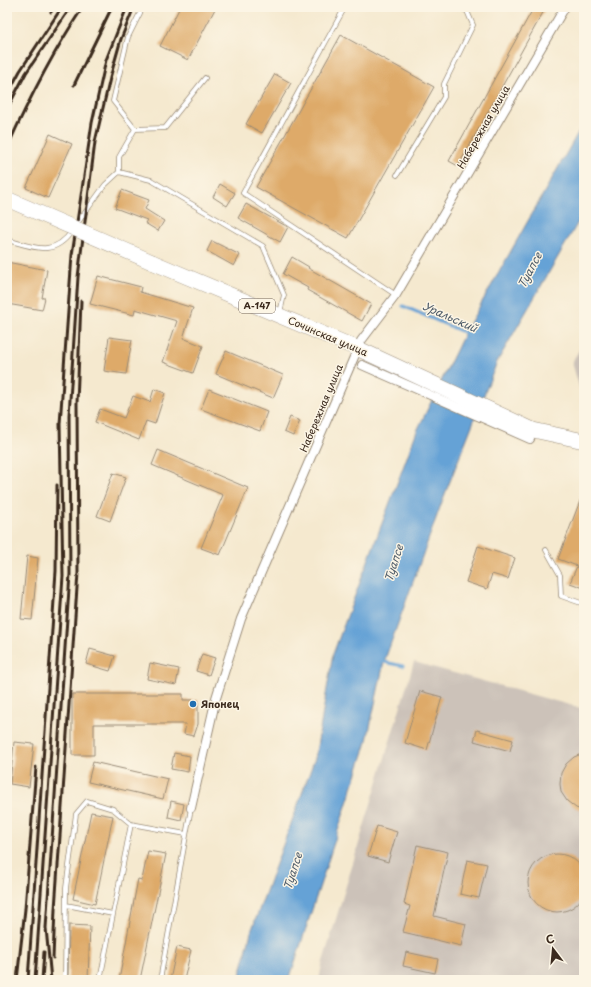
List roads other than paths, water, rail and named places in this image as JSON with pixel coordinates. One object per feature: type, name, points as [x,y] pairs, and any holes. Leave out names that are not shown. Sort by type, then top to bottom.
[{"type":"highway","name":"Сочинская улица","points":[[7,199],[359,350],[531,434],[584,441]]},
{"type":"street","name":"Набережная улица","points":[[191,808],[216,698],[241,619],[366,332],[396,295],[565,7]]},
{"type":"street","points":[[362,366],[531,434]]},
{"type":"lane","points":[[135,129],[113,101],[128,37],[143,7]]},
{"type":"lane","points":[[345,7],[243,193],[396,295]]},
{"type":"lane","points":[[397,175],[444,97],[444,84],[473,26],[467,11],[459,7]]},
{"type":"lane","points":[[135,129],[165,128],[204,78]]},
{"type":"lane","points":[[7,240],[43,250],[64,243],[105,185],[119,172],[119,157],[135,129]]},
{"type":"lane","points":[[119,172],[151,180],[263,246],[284,295],[279,315]]},
{"type":"lane","points":[[546,550],[560,575],[561,596],[584,604]]},
{"type":"lane","points":[[65,980],[66,888],[76,814],[87,801],[113,809],[131,824],[186,834]]},
{"type":"lane","points":[[160,980],[191,808]]},
{"type":"lane","points":[[100,980],[131,824]]},
{"type":"lane","points":[[66,905],[113,914]]},
{"type":"water","name":"Туапсе","points":[[584,122],[584,212],[497,362],[443,499],[384,662],[366,745],[289,980],[239,980],[251,932],[315,758],[333,654],[416,433],[465,332]]},
{"type":"waterway","name":"Уральский","points":[[403,306],[468,334]]},
{"type":"waterway","points":[[384,662],[403,666]]},
{"type":"railway","points":[[51,12],[54,7]]},
{"type":"railway","points":[[7,95],[20,71],[62,7]]},
{"type":"railway","points":[[7,109],[26,73],[71,7]]},
{"type":"railway","points":[[7,148],[42,76],[83,7]]},
{"type":"railway","points":[[74,85],[112,7]]},
{"type":"railway","points":[[35,980],[63,576],[60,424],[72,255],[92,123],[106,60],[127,7]]},
{"type":"railway","points":[[51,980],[46,928],[70,574],[69,415],[78,277],[95,142],[121,39],[134,7]]},
{"type":"railway","points":[[53,958],[78,573],[77,403],[81,301]]},
{"type":"railway","points":[[28,980],[56,571],[57,485]]},
{"type":"railway","points":[[17,980],[25,909],[36,767]]},
{"type":"railway","points":[[42,980],[44,952]]},
{"type":"place","name":"Японец","points":[[193,704]]}]
